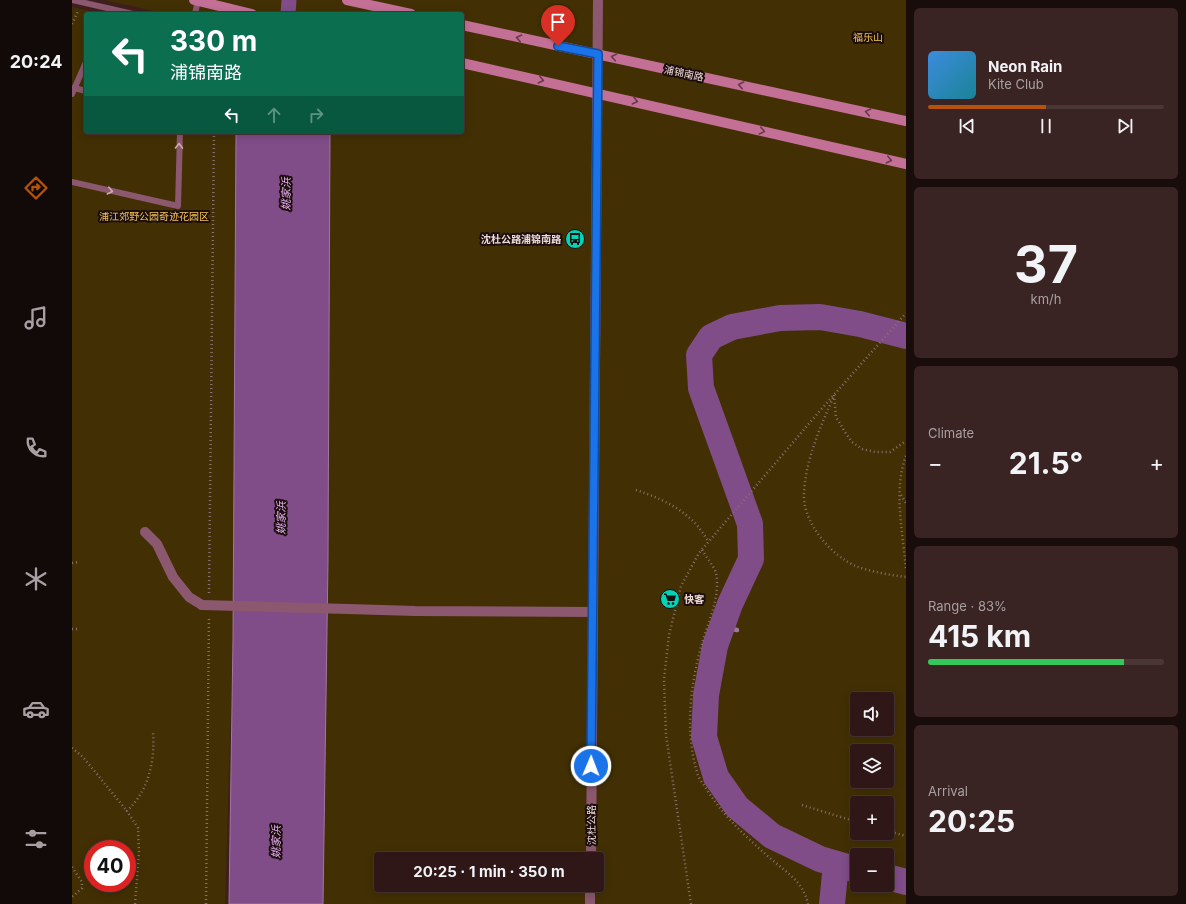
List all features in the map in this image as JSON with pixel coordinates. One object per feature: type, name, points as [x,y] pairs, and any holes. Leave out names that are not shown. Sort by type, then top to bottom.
[{"type":"main road","points":[[194,0],[244,12]]},
{"type":"main road","points":[[347,0],[402,12]]},
{"type":"main road","name":"浦锦南路","points":[[464,25],[906,120]]},
{"type":"main road","points":[[464,63],[906,164]]},
{"type":"street","name":"沈杜公路","points":[[591,852],[598,0]]},
{"type":"street","points":[[144,532],[157,544],[173,577],[189,597],[207,605],[415,611],[593,612]]},
{"type":"street","points":[[590,892],[590,904]]},
{"type":"lane","points":[[72,0],[109,11]]},
{"type":"lane","points":[[195,12],[198,0]]},
{"type":"lane","points":[[84,66],[73,91],[84,91]]},
{"type":"lane","points":[[72,182],[178,206],[180,134]]},
{"type":"path","points":[[72,24],[78,8]]},
{"type":"path","points":[[206,904],[207,605],[214,134]]},
{"type":"path","points":[[691,904],[666,735],[664,679],[669,635],[682,586],[702,550],[834,394],[905,314]]},
{"type":"path","points":[[834,394],[836,418],[852,442],[862,449],[875,452],[890,452],[906,441]]},
{"type":"path","points":[[834,394],[812,453],[805,482],[804,496],[807,514],[816,533],[843,560],[877,572],[906,577]]},
{"type":"path","points":[[906,456],[902,470],[900,494],[906,570]]},
{"type":"path","points":[[636,490],[656,497],[679,510],[694,522],[709,542]]},
{"type":"path","points":[[900,494],[906,503]]},
{"type":"path","points":[[702,550],[716,572],[716,594],[701,647],[694,682],[690,716],[692,750],[697,774],[712,799],[736,826],[771,859],[797,880],[807,895],[808,904]]},
{"type":"path","points":[[72,563],[79,562]]},
{"type":"path","points":[[72,629],[80,629]]},
{"type":"path","points":[[127,811],[132,806],[148,778],[154,749],[153,732]]},
{"type":"path","points":[[72,748],[83,758],[127,811],[138,828],[140,853],[135,904]]},
{"type":"path","points":[[802,805],[850,820]]},
{"type":"path","points":[[894,833],[906,836]]},
{"type":"path","points":[[72,867],[82,882],[82,888],[72,897]]},
{"type":"green space","name":"福乐山","points":[[105,0],[906,0],[906,904],[236,904],[237,134],[464,134],[464,12],[158,12]]},
{"type":"green space","name":"浦江郊野公园奇迹花园区","points":[[72,7],[94,12],[84,12],[84,134],[236,134],[233,638],[225,904],[72,904]]},
{"type":"water","points":[[236,134],[330,134],[328,561],[323,904],[229,904],[233,638]]},
{"type":"waterway","name":"姚家浜","points":[[288,12],[289,0]]},
{"type":"waterway","points":[[850,868],[820,859],[772,836],[737,807],[716,777],[704,737],[706,695],[715,646],[730,604],[751,559],[750,524],[701,388],[699,355],[711,337],[732,327],[780,318],[820,317],[860,324],[906,336]]},
{"type":"waterway","points":[[722,627],[737,630]]},
{"type":"waterway","points":[[832,904],[836,864]]},
{"type":"waterway","points":[[894,879],[906,882]]},
{"type":"place","name":"沈杜公路浦锦南路","points":[[575,239]]},
{"type":"place","name":"快客","points":[[670,599]]},
{"type":"route","points":[[558,46],[598,54],[591,766]]}]
